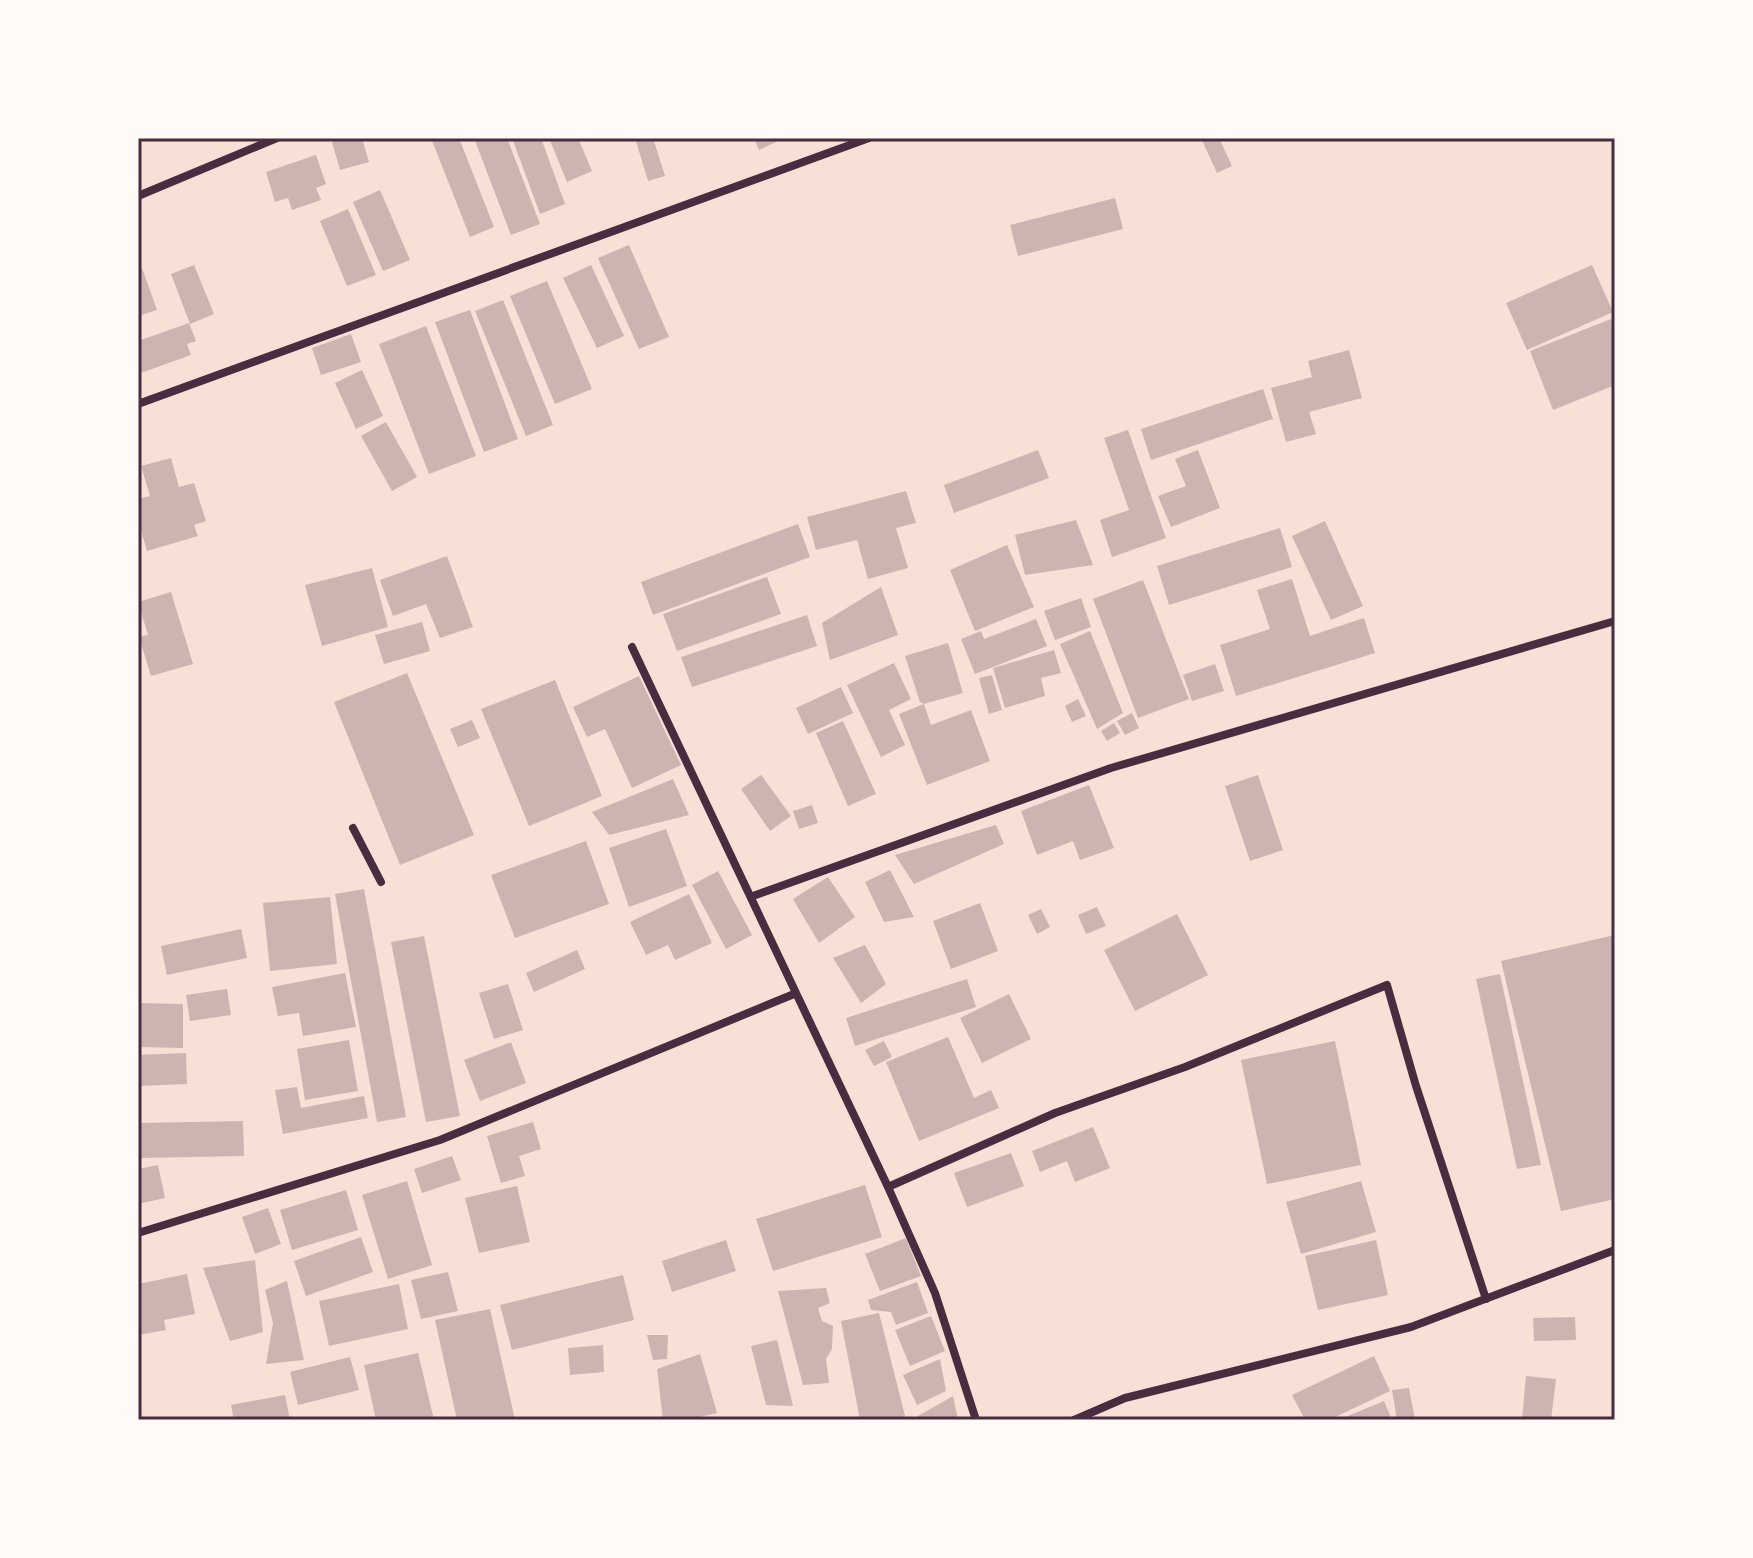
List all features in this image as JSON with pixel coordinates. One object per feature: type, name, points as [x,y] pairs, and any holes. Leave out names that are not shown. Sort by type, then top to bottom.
[{"type":"street","points":[[138,196],[277,138]]},
{"type":"street","points":[[138,404],[869,138]]},
{"type":"street","points":[[753,896],[1111,768],[1615,621]]},
{"type":"street","points":[[632,647],[753,896],[794,994],[888,1187],[935,1293],[976,1420]]},
{"type":"street","points":[[353,828],[381,882]]},
{"type":"street","points":[[888,1187],[1055,1113],[1185,1067],[1387,985],[1416,1086],[1486,1299]]},
{"type":"street","points":[[138,1233],[440,1140],[794,994]]},
{"type":"street","points":[[1074,1420],[1125,1398],[1411,1327],[1615,1250]]},
{"type":"building","points":[[362,138],[369,162],[340,170],[332,142]]},
{"type":"building","points":[[431,138],[459,138],[494,227],[470,237]]},
{"type":"building","points":[[474,138],[507,138],[540,224],[511,235]]},
{"type":"building","points":[[512,138],[541,138],[565,204],[540,214]]},
{"type":"building","points":[[549,138],[578,138],[592,171],[567,182]]},
{"type":"building","points":[[635,138],[653,138],[665,176],[648,181]]},
{"type":"building","points":[[754,138],[785,138],[759,150]]},
{"type":"building","points":[[1201,138],[1219,138],[1232,166],[1217,173]]},
{"type":"building","points":[[316,155],[326,184],[316,188],[321,200],[292,210],[288,198],[275,202],[266,172]]},
{"type":"building","points":[[380,190],[410,260],[383,271],[353,202]]},
{"type":"building","points":[[1115,198],[1123,229],[1018,256],[1010,225]]},
{"type":"building","points":[[348,209],[376,275],[347,286],[320,221]]},
{"type":"building","points":[[629,245],[669,337],[639,349],[598,258]]},
{"type":"building","points":[[194,265],[214,314],[190,324],[171,274]]},
{"type":"building","points":[[591,265],[624,336],[597,348],[563,278]]},
{"type":"building","points":[[1592,265],[1613,312],[1527,350],[1506,303]]},
{"type":"building","points":[[142,268],[157,310],[138,316],[138,269]]},
{"type":"building","points":[[547,281],[592,389],[555,404],[510,296]]},
{"type":"building","points":[[503,300],[553,425],[526,436],[475,311]]},
{"type":"building","points":[[470,310],[518,439],[484,452],[435,322]]},
{"type":"building","points":[[1611,319],[1615,329],[1615,385],[1553,410],[1530,351]]},
{"type":"building","points":[[189,323],[196,341],[187,344],[191,355],[138,374],[138,341]]},
{"type":"building","points":[[426,326],[476,456],[429,474],[379,344]]},
{"type":"building","points":[[351,334],[361,362],[321,375],[312,348]]},
{"type":"building","points":[[1349,350],[1362,398],[1309,412],[1316,434],[1286,442],[1271,388],[1312,377],[1308,361]]},
{"type":"building","points":[[362,370],[383,416],[356,429],[335,383]]},
{"type":"building","points":[[1263,389],[1273,419],[1151,460],[1141,429]]},
{"type":"building","points":[[386,422],[417,477],[392,491],[361,436]]},
{"type":"building","points":[[1128,430],[1166,538],[1112,557],[1100,520],[1129,510],[1104,438]]},
{"type":"building","points":[[1038,450],[1049,478],[954,513],[944,485]]},
{"type":"building","points":[[1198,450],[1220,508],[1171,527],[1158,496],[1186,486],[1175,459]]},
{"type":"building","points":[[171,458],[179,487],[194,483],[206,521],[194,525],[198,536],[147,551],[138,520],[138,499],[150,496],[141,466]]},
{"type":"building","points":[[906,491],[916,523],[896,528],[908,568],[868,579],[857,540],[816,550],[807,517]]},
{"type":"building","points":[[1076,520],[1093,565],[1025,575],[1015,535]]},
{"type":"building","points":[[1325,521],[1363,606],[1331,620],[1292,536]]},
{"type":"building","points":[[798,524],[810,557],[653,615],[641,582]]},
{"type":"building","points":[[1280,528],[1292,567],[1169,605],[1157,566]]},
{"type":"building","points":[[1007,545],[1034,607],[975,631],[950,570]]},
{"type":"building","points":[[447,556],[473,627],[440,638],[426,604],[393,616],[380,580]]},
{"type":"building","points":[[372,568],[388,627],[322,646],[305,585]]},
{"type":"building","points":[[767,577],[781,614],[677,651],[663,614]]},
{"type":"building","points":[[1292,579],[1310,636],[1364,618],[1375,653],[1236,696],[1220,645],[1270,629],[1257,590]]},
{"type":"building","points":[[1143,580],[1189,699],[1138,718],[1093,599]]},
{"type":"building","points":[[881,587],[898,635],[830,660],[822,623]]},
{"type":"building","points":[[171,592],[193,664],[151,676],[139,637],[148,635],[138,602]]},
{"type":"building","points":[[1081,598],[1091,627],[1055,640],[1044,611]]},
{"type":"building","points":[[807,615],[817,646],[692,687],[681,657]]},
{"type":"building","points":[[1036,619],[1047,646],[975,674],[961,639],[981,631],[984,639]]},
{"type":"building","points":[[422,622],[430,651],[384,664],[375,635]]},
{"type":"building","points":[[1090,631],[1123,713],[1097,729],[1060,644]]},
{"type":"building","points":[[948,643],[963,693],[924,704],[920,702],[905,656]]},
{"type":"building","points":[[1054,650],[1061,673],[1041,678],[1045,696],[1005,708],[993,668]]},
{"type":"building","points":[[894,663],[911,699],[889,710],[905,745],[881,757],[847,685]]},
{"type":"building","points":[[1215,664],[1224,691],[1192,701],[1183,675]]},
{"type":"building","points":[[407,673],[474,835],[400,865],[334,702]]},
{"type":"building","points":[[992,675],[1002,710],[989,714],[979,678]]},
{"type":"building","points":[[639,676],[681,765],[632,788],[605,729],[587,737],[573,707]]},
{"type":"building","points":[[555,680],[602,796],[529,826],[481,709]]},
{"type":"building","points":[[841,687],[853,713],[808,734],[796,708]]},
{"type":"building","points":[[1078,699],[1086,716],[1072,722],[1065,706]]},
{"type":"building","points":[[924,704],[931,725],[971,710],[990,761],[927,785],[899,714]]},
{"type":"building","points":[[1132,713],[1139,728],[1125,735],[1117,721]]},
{"type":"building","points":[[472,720],[480,738],[458,747],[450,729]]},
{"type":"building","points":[[843,721],[876,794],[848,806],[816,733]]},
{"type":"building","points":[[1114,723],[1120,733],[1107,741],[1101,731]]},
{"type":"building","points":[[761,775],[791,816],[770,831],[741,789]]},
{"type":"building","points":[[1258,775],[1283,850],[1250,861],[1225,786]]},
{"type":"building","points":[[673,779],[689,815],[609,835],[592,812]]},
{"type":"building","points":[[1089,785],[1114,848],[1080,860],[1073,841],[1037,855],[1021,811]]},
{"type":"building","points":[[812,805],[818,823],[799,829],[793,811]]},
{"type":"building","points":[[996,825],[1004,844],[914,884],[895,855]]},
{"type":"building","points":[[666,829],[687,886],[629,907],[609,848]]},
{"type":"building","points":[[586,841],[609,904],[515,938],[491,875]]},
{"type":"building","points":[[890,870],[914,917],[884,922],[865,882]]},
{"type":"building","points":[[718,871],[752,935],[726,949],[692,885]]},
{"type":"building","points":[[828,877],[855,917],[819,943],[793,899]]},
{"type":"building","points":[[364,889],[406,1117],[377,1122],[335,894]]},
{"type":"building","points":[[689,894],[712,943],[675,960],[668,945],[646,955],[630,922]]},
{"type":"building","points":[[330,897],[337,964],[270,971],[263,903]]},
{"type":"building","points":[[980,903],[998,951],[951,969],[933,921]]},
{"type":"building","points":[[1097,907],[1106,926],[1086,934],[1078,915]]},
{"type":"building","points":[[1041,909],[1050,927],[1037,934],[1028,915]]},
{"type":"building","points":[[1177,914],[1208,975],[1135,1011],[1104,950]]},
{"type":"building","points":[[241,929],[247,958],[167,975],[161,946]]},
{"type":"building","points":[[1615,935],[1615,1199],[1561,1211],[1501,961]]},
{"type":"building","points":[[424,936],[460,1116],[426,1122],[391,942]]},
{"type":"building","points":[[865,945],[886,984],[861,1003],[833,958]]},
{"type":"building","points":[[577,950],[585,969],[534,992],[526,973]]},
{"type":"building","points":[[345,973],[356,1027],[303,1036],[299,1013],[278,1016],[272,987]]},
{"type":"building","points":[[1500,974],[1541,1165],[1517,1169],[1476,979]]},
{"type":"building","points":[[967,979],[976,1007],[855,1046],[846,1018]]},
{"type":"building","points":[[508,984],[523,1030],[494,1039],[479,993]]},
{"type":"building","points":[[227,989],[231,1015],[190,1021],[186,995]]},
{"type":"building","points":[[1009,994],[1031,1039],[982,1063],[960,1018]]},
{"type":"building","points":[[138,1003],[183,1004],[183,1048],[138,1047]]},
{"type":"building","points":[[948,1037],[974,1098],[991,1090],[999,1108],[919,1141],[886,1062]]},
{"type":"building","points":[[349,1040],[358,1091],[305,1100],[297,1049]]},
{"type":"building","points":[[884,1041],[892,1057],[874,1066],[865,1050]]},
{"type":"building","points":[[1335,1041],[1361,1165],[1267,1184],[1241,1060]]},
{"type":"building","points":[[511,1042],[526,1083],[480,1101],[464,1060]]},
{"type":"building","points":[[186,1053],[187,1084],[138,1086],[138,1055]]},
{"type":"building","points":[[297,1087],[301,1108],[364,1096],[368,1118],[283,1134],[275,1090]]},
{"type":"building","points":[[243,1121],[244,1156],[140,1158],[139,1123]]},
{"type":"building","points":[[533,1122],[541,1149],[519,1156],[525,1176],[501,1183],[487,1136]]},
{"type":"building","points":[[1093,1127],[1110,1168],[1075,1182],[1067,1161],[1040,1172],[1032,1151]]},
{"type":"building","points":[[1011,1153],[1024,1186],[967,1207],[954,1173]]},
{"type":"building","points":[[452,1156],[461,1180],[422,1193],[414,1169]]},
{"type":"building","points":[[158,1165],[165,1198],[138,1204],[138,1169]]},
{"type":"building","points":[[407,1181],[432,1265],[388,1279],[362,1195]]},
{"type":"building","points":[[1361,1181],[1376,1232],[1301,1254],[1286,1202]]},
{"type":"building","points":[[865,1185],[882,1237],[773,1271],[756,1219]]},
{"type":"building","points":[[517,1186],[530,1242],[479,1253],[465,1198]]},
{"type":"building","points":[[346,1190],[358,1230],[292,1250],[280,1210]]},
{"type":"building","points":[[268,1208],[281,1244],[255,1254],[242,1217]]},
{"type":"building","points":[[361,1237],[373,1272],[306,1296],[294,1261]]},
{"type":"building","points":[[906,1238],[921,1276],[880,1291],[865,1254]]},
{"type":"building","points":[[726,1240],[736,1271],[672,1292],[662,1261]]},
{"type":"building","points":[[1376,1240],[1388,1295],[1318,1310],[1305,1256]]},
{"type":"building","points":[[255,1260],[263,1332],[230,1341],[203,1268]]},
{"type":"building","points":[[448,1272],[458,1311],[421,1319],[411,1280]]},
{"type":"building","points":[[187,1274],[195,1314],[164,1320],[166,1330],[138,1335],[138,1284]]},
{"type":"building","points":[[623,1275],[634,1320],[512,1350],[500,1305]]},
{"type":"building","points":[[287,1281],[304,1360],[266,1364],[273,1323],[265,1290]]},
{"type":"building","points":[[917,1282],[928,1313],[896,1325],[891,1312],[871,1310],[868,1300]]},
{"type":"building","points":[[399,1284],[408,1329],[329,1346],[319,1301]]},
{"type":"building","points":[[826,1288],[830,1303],[818,1308],[822,1321],[833,1326],[832,1349],[826,1359],[829,1383],[803,1385],[778,1291]]},
{"type":"building","points":[[490,1309],[515,1420],[457,1420],[435,1320]]},
{"type":"building","points":[[879,1313],[906,1420],[860,1420],[841,1321]]},
{"type":"building","points":[[931,1316],[945,1351],[910,1366],[895,1330]]},
{"type":"building","points":[[1575,1317],[1576,1340],[1534,1341],[1533,1318]]},
{"type":"building","points":[[647,1335],[668,1335],[667,1359],[653,1360]]},
{"type":"building","points":[[777,1340],[793,1406],[766,1405],[751,1346]]},
{"type":"building","points":[[603,1345],[604,1372],[570,1375],[568,1348]]},
{"type":"building","points":[[418,1353],[434,1420],[376,1420],[364,1365]]},
{"type":"building","points":[[700,1354],[717,1413],[686,1420],[663,1420],[657,1369]]},
{"type":"building","points":[[1374,1356],[1390,1391],[1329,1420],[1305,1420],[1292,1395]]},
{"type":"building","points":[[350,1357],[359,1390],[298,1405],[290,1372]]},
{"type":"building","points":[[940,1359],[946,1391],[917,1405],[903,1375]]},
{"type":"building","points":[[1526,1376],[1556,1379],[1551,1420],[1522,1420]]},
{"type":"building","points":[[1409,1388],[1415,1420],[1397,1420],[1392,1390]]},
{"type":"building","points":[[285,1395],[290,1420],[234,1420],[231,1405]]},
{"type":"building","points":[[953,1396],[958,1420],[919,1420],[918,1416]]},
{"type":"building","points":[[1384,1401],[1392,1420],[1338,1420]]}]
